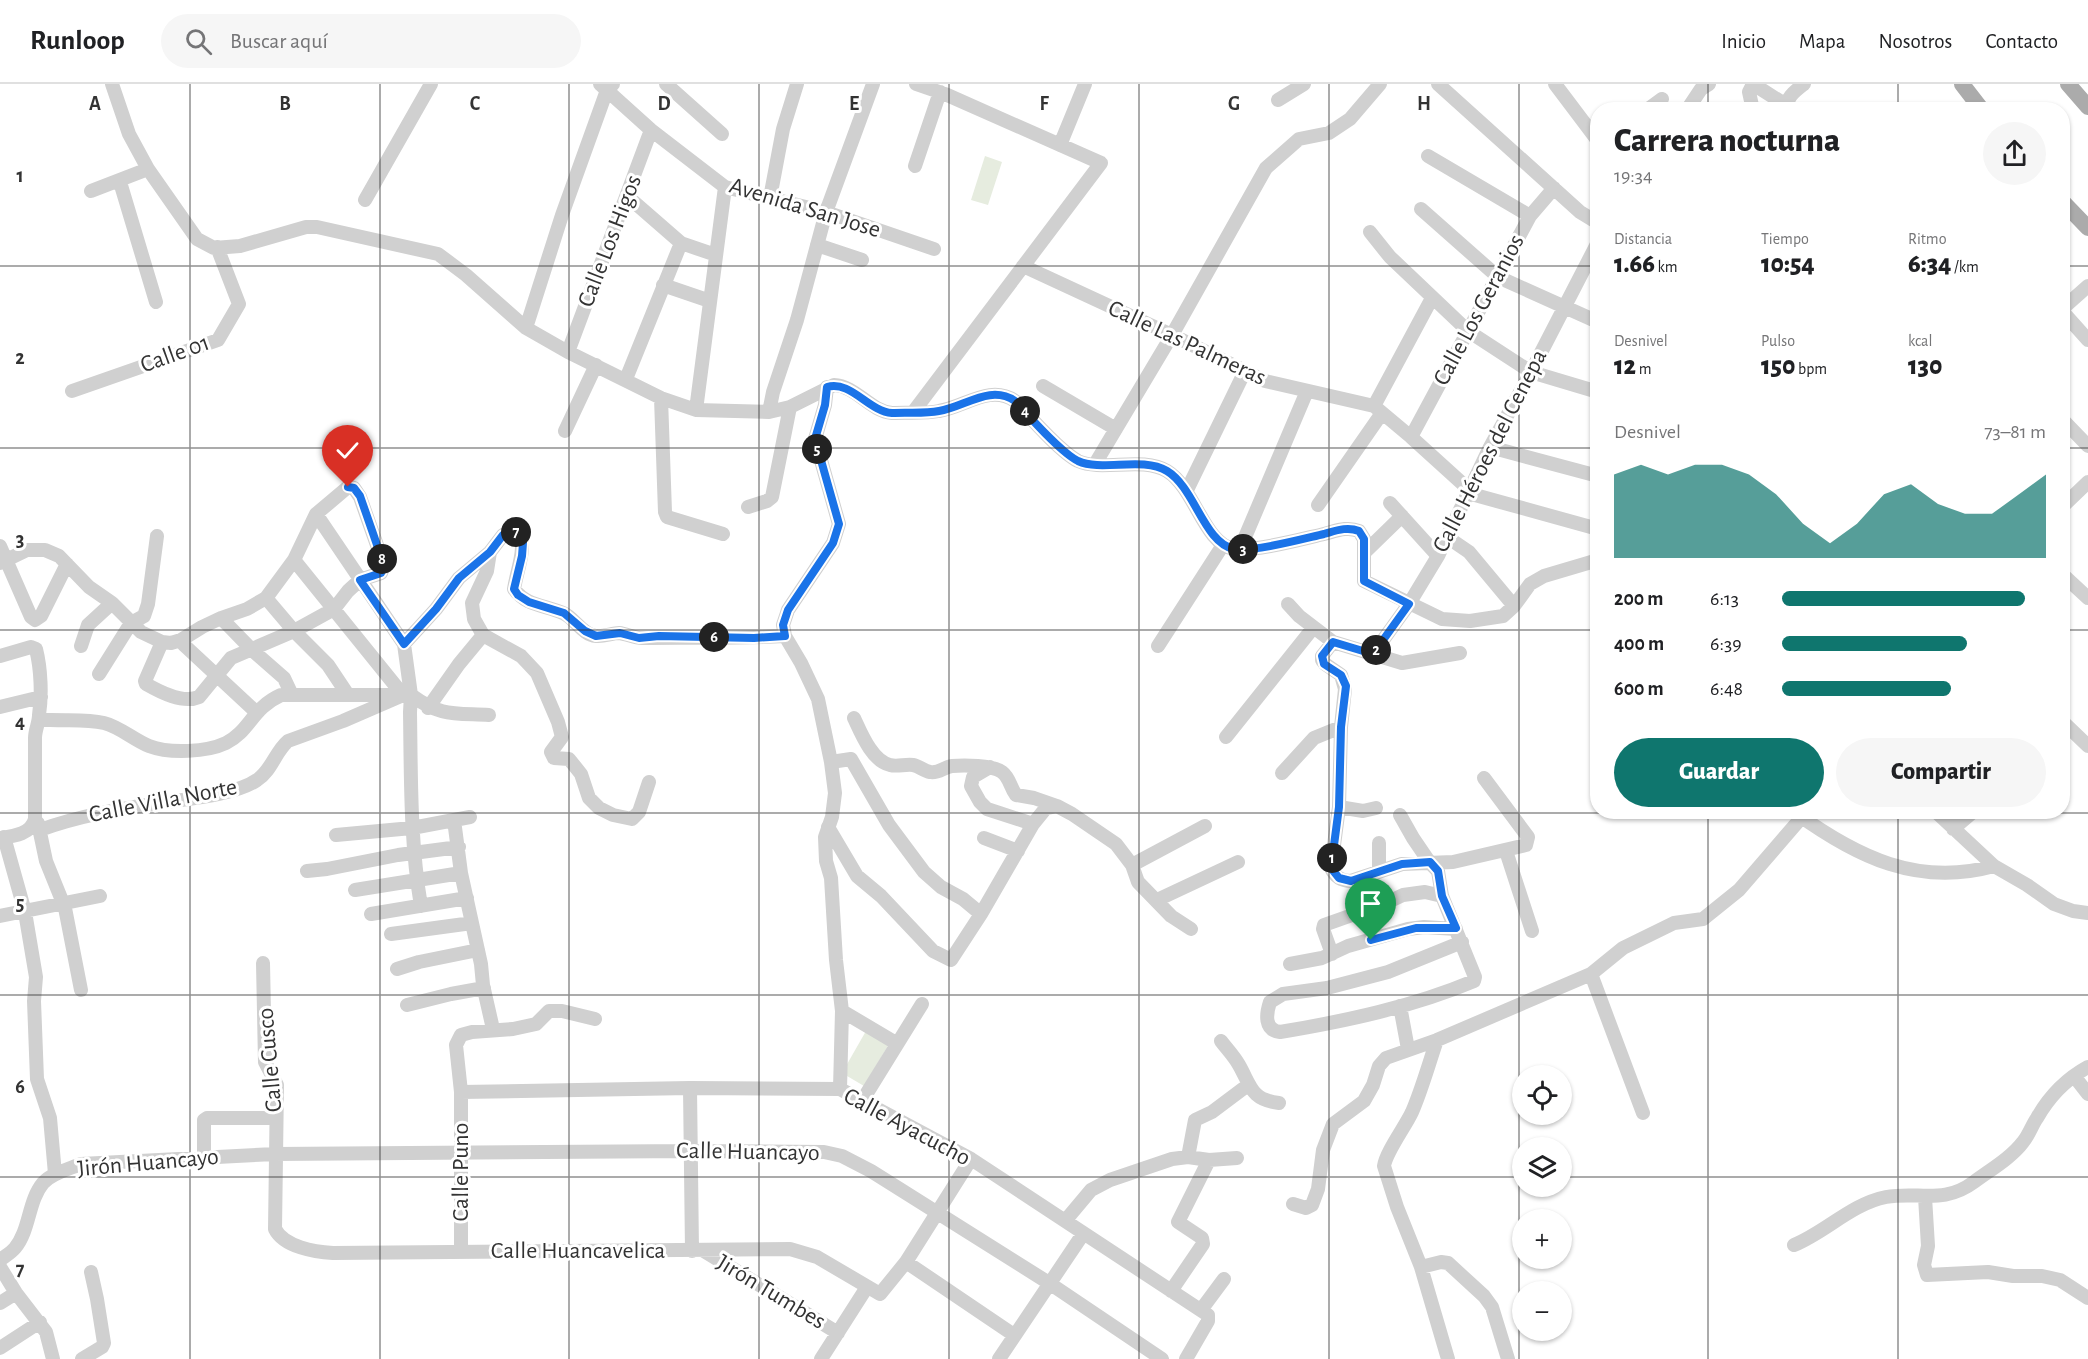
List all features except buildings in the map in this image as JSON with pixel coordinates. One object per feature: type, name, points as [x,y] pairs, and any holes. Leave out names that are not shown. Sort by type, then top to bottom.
[{"type":"main road","points":[[1962,84],[1976,102]]},
{"type":"main road","points":[[2075,86],[2088,107]]},
{"type":"main road","points":[[2070,209],[2088,228]]},
{"type":"street","points":[[112,84],[129,134],[148,169],[197,239],[217,248],[240,246],[306,227],[318,227],[438,254],[466,275],[526,328],[662,398],[696,410],[769,412],[816,395],[827,387],[840,386],[884,412],[942,411],[994,393],[1007,396],[1015,401],[1054,442],[1078,461],[1095,464],[1153,465],[1168,472],[1187,490],[1222,545],[1239,549],[1352,528],[1362,533],[1365,552],[1364,581],[1442,620],[1470,621],[1503,616],[1514,606],[1530,584],[1544,576],[1590,562]]},
{"type":"street","points":[[365,200],[431,84]]},
{"type":"street","points":[[666,84],[722,134]]},
{"type":"street","points":[[770,198],[783,129],[797,84]]},
{"type":"street","points":[[769,412],[826,212],[873,84]]},
{"type":"street","points":[[914,411],[1101,163],[944,90],[916,84]]},
{"type":"street","points":[[1060,145],[1085,84]]},
{"type":"street","points":[[1278,100],[1304,84]]},
{"type":"street","points":[[1095,464],[1172,335],[1266,168],[1299,140],[1329,133],[1350,119],[1380,84]]},
{"type":"street","points":[[1438,84],[1580,212],[1590,218]]},
{"type":"street","points":[[1556,84],[1590,130]]},
{"type":"street","points":[[1751,102],[1749,92],[1753,84],[1779,102]]},
{"type":"street","points":[[1788,102],[1792,93],[1804,84]]},
{"type":"street","points":[[526,328],[607,86]]},
{"type":"street","name":"Avenida San Jose","points":[[607,86],[651,130],[724,186],[826,212],[934,249]]},
{"type":"street","points":[[1692,102],[1703,86]]},
{"type":"street","points":[[915,166],[944,90]]},
{"type":"street","points":[[1658,102],[1662,99]]},
{"type":"street","name":"Calle Los Higos","points":[[568,351],[651,130]]},
{"type":"street","points":[[1428,156],[1530,216]]},
{"type":"street","points":[[91,191],[120,182],[148,169]]},
{"type":"street","points":[[120,182],[156,302]]},
{"type":"street","points":[[696,410],[724,186]]},
{"type":"street","name":"Calle Los Geranios","points":[[1411,437],[1530,216],[1554,188]]},
{"type":"street","points":[[627,196],[681,243],[716,255]]},
{"type":"street","points":[[1421,209],[1497,277],[1590,319]]},
{"type":"street","points":[[1370,232],[1390,257],[1468,331],[1531,372],[1590,390]]},
{"type":"street","points":[[626,379],[681,243]]},
{"type":"street","points":[[817,245],[862,260]]},
{"type":"street","name":"Calle 01","points":[[72,391],[218,340],[239,304],[217,248]]},
{"type":"street","name":"Calle Héroes del Cenepa","points":[[1373,654],[1409,604],[1438,556],[1490,447],[1590,260]]},
{"type":"street","name":"Calle Las Palmeras","points":[[1023,266],[1265,381],[1378,409],[1475,495],[1590,527]]},
{"type":"street","points":[[663,285],[710,301]]},
{"type":"street","points":[[2070,303],[2088,286]]},
{"type":"street","points":[[1318,505],[1378,409],[1432,298]]},
{"type":"street","points":[[2070,319],[2088,340]]},
{"type":"street","points":[[565,431],[596,365]]},
{"type":"street","points":[[1187,490],[1245,371]]},
{"type":"street","points":[[1043,386],[1116,429]]},
{"type":"street","points":[[827,387],[825,405],[815,439],[839,524],[833,543],[788,610],[783,625],[785,636],[818,699],[835,793],[832,818],[825,837],[826,861],[831,878],[842,1011],[840,1089]]},
{"type":"street","points":[[1239,549],[1307,391]]},
{"type":"street","points":[[662,398],[667,518],[723,534]]},
{"type":"street","points":[[748,507],[772,497],[790,406]]},
{"type":"street","points":[[2070,427],[2088,446]]},
{"type":"street","points":[[1490,447],[1590,474]]},
{"type":"street","points":[[2070,499],[2088,482]]},
{"type":"street","points":[[67,564],[41,616],[35,620],[31,617],[2,556],[27,550],[45,550],[59,556],[67,564],[89,587],[112,603],[141,632],[162,642],[171,643],[221,618],[247,609],[266,598],[294,560],[316,514],[348,487],[354,488],[360,496],[384,565],[381,573],[360,580],[334,609],[231,658],[199,697],[192,700],[169,695],[149,686],[145,681],[162,642]]},
{"type":"street","points":[[1390,503],[1438,556]]},
{"type":"street","points":[[316,514],[404,644],[410,712],[412,828],[416,880],[421,906]]},
{"type":"street","points":[[1365,552],[1402,516]]},
{"type":"street","points":[[404,644],[436,609],[459,578],[490,552],[503,535],[513,531],[521,533],[523,543],[514,589],[518,595],[529,602],[564,613],[585,631],[596,636],[620,633],[639,638],[785,636]]},
{"type":"street","points":[[99,674],[131,623],[144,616],[148,604],[157,536]]},
{"type":"street","points":[[1447,537],[1469,552],[1514,606]]},
{"type":"street","points":[[1158,646],[1222,545]]},
{"type":"street","points":[[490,552],[487,571],[472,603],[474,619],[483,635],[521,656],[537,673],[562,737],[551,752],[554,758],[569,759],[581,774],[589,798],[598,808],[614,815],[632,819],[639,812],[649,782]]},
{"type":"street","points":[[294,560],[407,695],[428,708],[442,712],[489,715]]},
{"type":"street","points":[[2070,581],[2088,598]]},
{"type":"street","points":[[266,598],[328,665],[348,696]]},
{"type":"street","points":[[81,646],[88,625],[112,603]]},
{"type":"street","points":[[1288,604],[1313,628],[1333,642],[1406,664],[1460,653]]},
{"type":"street","points":[[221,618],[284,678],[292,695]]},
{"type":"street","points":[[1226,737],[1313,628]]},
{"type":"street","points":[[428,708],[483,635]]},
{"type":"street","points":[[181,640],[256,712]]},
{"type":"street","points":[[1333,642],[1322,656],[1322,660],[1324,664],[1341,675],[1345,682],[1341,727],[1339,807],[1331,868],[1333,872],[1343,880],[1351,881],[1402,864],[1453,862],[1526,845],[1528,838],[1484,778]]},
{"type":"street","points":[[0,656],[31,647],[36,649],[41,697],[39,718],[35,728],[36,809],[46,861],[65,908],[81,990]]},
{"type":"street","points":[[39,718],[106,724],[151,747],[194,751],[218,747],[230,741],[239,735],[256,712],[268,701],[281,695],[407,695]]},
{"type":"street","name":"Calle Villa Norte","points":[[39,830],[94,814],[205,796],[256,782],[265,774],[283,745],[288,741],[343,722],[407,695]]},
{"type":"street","points":[[0,707],[41,697]]},
{"type":"street","points":[[854,718],[877,757],[884,764],[893,766],[909,764],[928,772],[937,772],[949,766],[990,767],[1000,770],[1008,778],[1016,795],[1034,798],[1072,814],[1116,844],[1132,865],[1138,882],[1171,916],[1191,929]]},
{"type":"street","points":[[1282,773],[1314,738],[1341,727]]},
{"type":"street","points":[[2070,729],[2088,746]]},
{"type":"street","points":[[831,762],[851,759],[889,825],[924,872],[941,887],[963,899],[981,914]]},
{"type":"street","points":[[990,767],[973,777],[971,786],[980,802],[987,809],[1033,824]]},
{"type":"street","points":[[828,827],[857,876],[881,896],[933,951],[951,960],[981,914],[1033,824],[1046,808],[1057,806]]},
{"type":"street","points":[[1339,807],[1363,811],[1376,808]]},
{"type":"street","points":[[36,809],[33,825],[28,831],[2,837],[25,912],[36,977],[34,1001],[37,1079],[50,1118],[55,1174]]},
{"type":"street","points":[[1400,815],[1413,838],[1438,871],[1442,896],[1462,942],[1475,977],[1474,981],[1400,1006],[1340,1022],[1280,1032],[1272,1030],[1267,1019],[1270,1002],[1283,994],[1327,988],[1376,976],[1462,942]]},
{"type":"street","points":[[336,835],[412,828],[470,817]]},
{"type":"street","points":[[1293,1204],[1306,1208],[1312,1205],[1318,1189],[1323,1150],[1334,1124],[1364,1101],[1379,1066],[1386,1058],[1437,1040],[1591,974],[1623,948],[1674,924],[1703,919],[1738,890],[1794,819]]},
{"type":"street","points":[[1806,819],[1861,854],[1916,872],[1946,874],[1972,872],[1994,866]]},
{"type":"street","points":[[1943,819],[1994,866],[2054,904],[2073,911],[2088,912]]},
{"type":"street","points":[[1953,830],[1965,819]]},
{"type":"street","points":[[454,820],[461,873],[493,1029],[513,1029],[536,1024],[549,1011],[562,1011],[596,1019]]},
{"type":"street","points":[[1132,865],[1205,826]]},
{"type":"street","points":[[984,838],[1018,851]]},
{"type":"street","points":[[1379,843],[1379,871]]},
{"type":"street","points":[[307,871],[459,847]]},
{"type":"street","points":[[1506,850],[1532,931]]},
{"type":"street","points":[[1157,900],[1238,862]]},
{"type":"street","points":[[355,890],[461,873]]},
{"type":"street","points":[[1332,954],[1323,929],[1324,925],[1403,895],[1425,892],[1442,896]]},
{"type":"street","points":[[0,916],[100,896]]},
{"type":"street","points":[[371,914],[467,898]]},
{"type":"street","points":[[391,934],[472,924]]},
{"type":"street","points":[[1290,964],[1332,954],[1348,946],[1408,929],[1456,928]]},
{"type":"street","points":[[397,969],[478,950]]},
{"type":"street","name":"Calle Cusco","points":[[263,963],[266,1062],[277,1085],[275,1229]]},
{"type":"street","points":[[1591,974],[1643,1113]]},
{"type":"street","points":[[407,1005],[484,988]]},
{"type":"street","points":[[862,1101],[922,1004]]},
{"type":"street","points":[[1400,1006],[1408,1049]]},
{"type":"street","points":[[842,1011],[896,1043]]},
{"type":"street","name":"Calle Puno","points":[[461,1251],[461,1092],[456,1045],[461,1035],[493,1029]]},
{"type":"street","points":[[1437,1040],[1413,1109],[1402,1133],[1385,1159],[1384,1166],[1397,1207],[1421,1267],[1448,1359]]},
{"type":"street","points":[[1221,1041],[1238,1064],[1248,1085],[1259,1098],[1279,1103]]},
{"type":"street","points":[[1794,1245],[1815,1235],[1848,1213],[1876,1200],[1897,1196],[1944,1196],[1968,1186],[2011,1154],[2024,1141],[2055,1092],[2088,1067]]},
{"type":"street","points":[[2074,1076],[2088,1094]]},
{"type":"street","points":[[1188,1157],[1196,1120],[1212,1112],[1248,1085]]},
{"type":"street","points":[[690,1088],[691,1150],[698,1251]]},
{"type":"street","name":"Calle Ayacucho","points":[[461,1092],[690,1088],[840,1089],[971,1159],[1201,1310]]},
{"type":"street","points":[[204,1157],[204,1120],[207,1118],[276,1118]]},
{"type":"street","name":"Calle Huancayo","points":[[275,1154],[691,1150],[836,1154],[871,1171],[938,1212],[1162,1359]]},
{"type":"street","name":"Jirón Huancayo","points":[[0,1260],[15,1248],[37,1193],[55,1174],[81,1164],[275,1154]]},
{"type":"street","points":[[1065,1221],[1091,1190],[1110,1180],[1172,1159],[1237,1158]]},
{"type":"street","points":[[820,1359],[873,1291],[882,1293],[906,1262],[971,1159]]},
{"type":"street","points":[[1171,1291],[1203,1244],[1202,1238],[1178,1222],[1209,1160]]},
{"type":"street","points":[[1925,1197],[1928,1246],[1924,1265],[1927,1275],[1988,1272],[2013,1276],[2042,1276],[2060,1280],[2088,1298]]},
{"type":"street","name":"Calle Huancavelica","points":[[275,1229],[281,1238],[296,1245],[326,1252],[784,1249],[801,1251],[817,1257],[873,1291]]},
{"type":"street","points":[[999,1359],[1083,1234]]},
{"type":"street","name":"Jirón Tumbes","points":[[698,1251],[838,1333]]},
{"type":"street","points":[[906,1262],[1014,1335]]},
{"type":"street","points":[[1421,1267],[1441,1262],[1448,1263],[1484,1296],[1492,1307],[1508,1359]]},
{"type":"street","points":[[0,1268],[46,1332],[53,1359]]},
{"type":"street","points":[[82,1359],[102,1347],[104,1343],[91,1272]]},
{"type":"street","points":[[1186,1359],[1209,1321],[1208,1316],[1201,1310],[1224,1279]]},
{"type":"street","points":[[0,1303],[16,1293]]},
{"type":"street","points":[[0,1348],[40,1322]]},
{"type":"shaded area","points":[[985,156],[1002,162],[988,205],[971,200]]},
{"type":"shaded area","points":[[866,1031],[889,1044],[864,1086],[842,1073]]},
{"type":"route","points":[[348,487],[354,488],[360,496],[384,565],[381,573],[360,580],[404,644],[436,609],[459,578],[490,552],[503,535],[513,531],[521,533],[523,543],[514,589],[518,595],[529,602],[564,613],[585,631],[596,636],[620,633],[639,638],[785,636],[783,625],[788,610],[833,543],[839,524],[815,439],[825,405],[827,387],[834,385],[848,389],[884,412],[892,413],[942,411],[994,393],[1007,396],[1015,401],[1054,442],[1078,461],[1095,464],[1153,465],[1168,472],[1187,490],[1222,545],[1232,549],[1281,543],[1348,528],[1359,531],[1364,539],[1364,581],[1409,604],[1373,654],[1333,642],[1322,656],[1324,664],[1341,675],[1346,686],[1341,727],[1339,807],[1331,868],[1339,878],[1351,881],[1402,864],[1430,862],[1438,871],[1440,891],[1456,928],[1408,929],[1371,940]]}]
